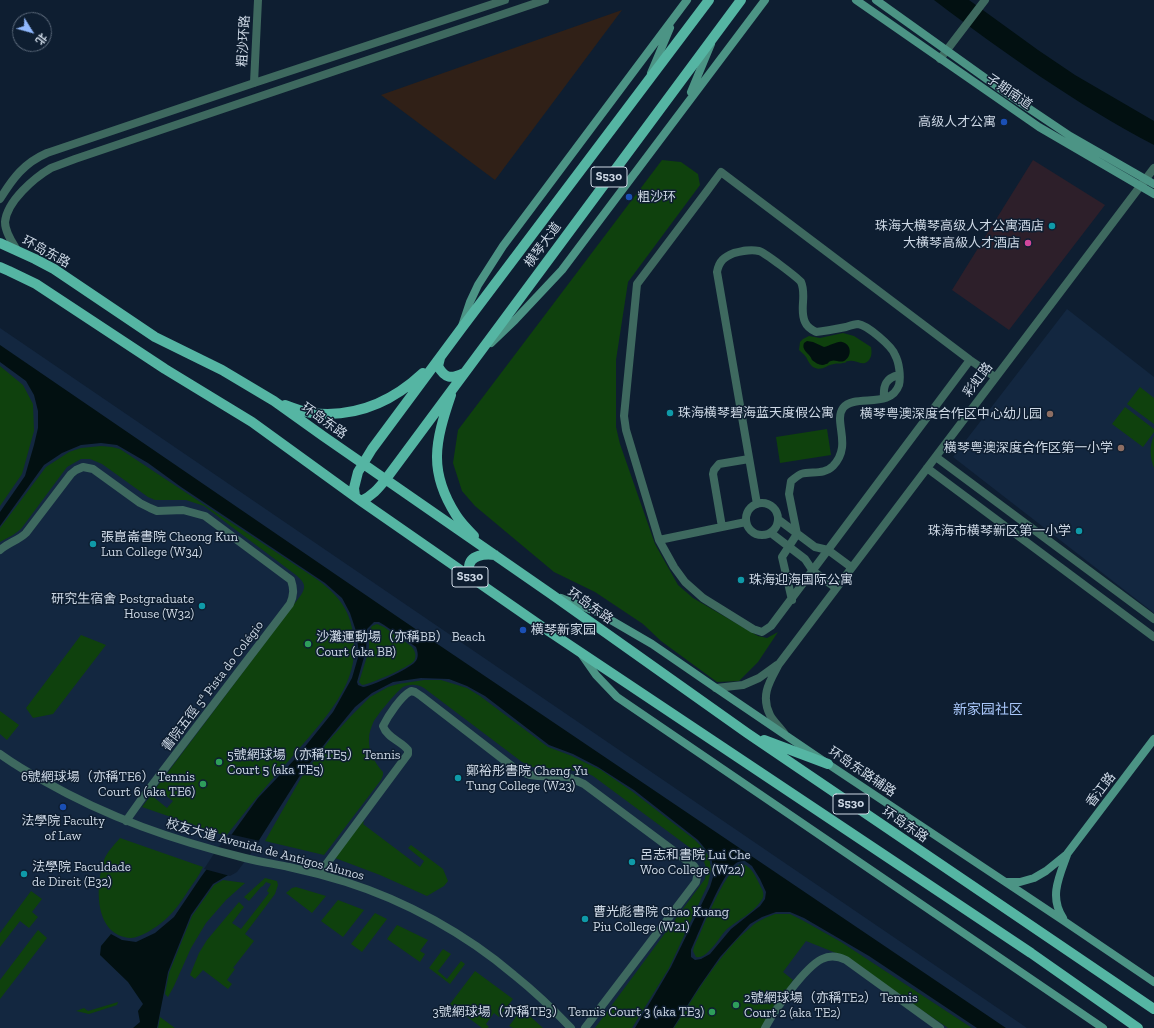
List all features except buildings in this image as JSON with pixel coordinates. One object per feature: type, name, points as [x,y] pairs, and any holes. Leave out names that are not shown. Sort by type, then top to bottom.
[{"type":"main road","points":[[462,329],[470,302],[478,285],[503,246],[687,0]]},
{"type":"main road","name":"横琴大道","points":[[709,0],[363,463],[358,472],[354,488],[358,499],[369,497],[386,479],[741,0]]},
{"type":"main road","points":[[478,354],[515,320],[562,270],[765,0]]},
{"type":"main road","name":"子期南道","points":[[856,0],[1039,127],[1143,183],[1154,184]]},
{"type":"main road","name":"子期南道","points":[[876,0],[1009,95],[1143,183],[1154,194]]},
{"type":"main road","points":[[647,82],[677,13]]},
{"type":"main road","points":[[686,104],[716,33]]},
{"type":"main road","name":"环岛东路","points":[[0,243],[54,269],[155,337],[237,378],[274,401],[747,733],[1154,1009]]},
{"type":"main road","points":[[0,267],[36,284],[165,369],[252,422],[358,499]]},
{"type":"main road","points":[[274,401],[311,413],[343,413],[360,410],[376,405],[394,396],[414,382],[440,358]]},
{"type":"main road","points":[[440,358],[438,366],[441,372],[445,375],[451,378],[465,372]]},
{"type":"main road","points":[[455,386],[442,422],[437,442],[438,472],[441,486],[457,516],[485,548]]},
{"type":"main road","name":"S530","points":[[358,499],[580,652],[1017,945],[1138,1028]]},
{"type":"main road","points":[[476,581],[470,572],[469,568],[471,562],[474,558],[479,556],[486,554],[495,555]]},
{"type":"main road","name":"环岛东路辅路","points":[[551,594],[597,612],[652,644],[828,764],[1154,982]]},
{"type":"main road","points":[[580,652],[596,675],[617,697],[1103,1028]]},
{"type":"main road","points":[[747,733],[828,764]]},
{"type":"main road","name":"香江路","points":[[1067,854],[1154,739]]},
{"type":"main road","points":[[1006,882],[1020,882],[1034,878],[1046,871],[1067,854]]},
{"type":"main road","points":[[1064,921],[1058,908],[1056,894],[1057,880],[1067,854]]},
{"type":"street","name":"粗沙环路","points":[[254,83],[258,0]]},
{"type":"street","points":[[0,199],[16,175],[23,168],[37,158],[54,150],[505,0]]},
{"type":"street","points":[[17,250],[7,231],[5,222],[7,213],[13,202],[26,187],[51,168],[545,0]]},
{"type":"street","points":[[940,59],[983,1]]},
{"type":"street","name":"彩虹路","points":[[779,664],[1154,168]]},
{"type":"street","points":[[970,360],[792,600],[771,626],[762,632],[758,631],[703,598],[685,582],[674,567],[659,540],[626,430],[624,416],[637,284],[721,172],[970,360],[995,377]]},
{"type":"street","points":[[756,504],[718,272],[718,264],[726,256],[744,250],[760,251],[800,281],[803,290],[803,314],[805,323],[809,328],[816,332],[858,324],[869,329],[890,347],[895,354],[899,375],[899,384],[892,394],[884,398],[850,403],[843,409],[840,416],[843,446],[839,457],[832,466],[823,472],[800,474],[791,481],[789,494],[797,534],[782,557],[792,600]]},
{"type":"street","points":[[936,457],[1154,619]]},
{"type":"street","points":[[722,527],[713,474],[714,470],[720,464],[749,459]]},
{"type":"street","name":"書院五徑 5ª Pista do Colégio","points":[[0,550],[22,537],[71,474],[83,467],[98,472],[140,503],[157,511],[183,510],[205,516],[291,580],[294,592],[290,604],[126,821]]},
{"type":"street","points":[[927,468],[1154,637]]},
{"type":"street","points":[[762,503],[772,506],[776,510],[779,520],[775,530],[761,536],[755,534],[748,527],[746,516],[752,507],[756,504],[762,503]]},
{"type":"street","points":[[779,520],[815,547],[828,550],[851,567]]},
{"type":"street","points":[[659,540],[746,522]]},
{"type":"street","points":[[771,533],[805,559],[813,571],[836,588]]},
{"type":"street","points":[[716,688],[744,685],[759,678],[779,664]]},
{"type":"street","points":[[779,664],[767,686],[766,701],[770,716],[786,735]]},
{"type":"street","points":[[319,874],[408,754],[406,747],[386,733],[383,726],[387,718],[407,693],[411,691],[415,692],[513,767],[522,772],[538,776],[568,777],[579,781],[592,789],[694,866],[698,872],[698,876],[692,887],[585,1028]]},
{"type":"street","name":"校友大道 Avenida de Antigos Alunos","points":[[0,754],[21,768],[85,803],[126,821],[182,841],[216,851],[319,874],[346,882],[384,896],[416,911],[451,931],[514,974],[571,1028]]},
{"type":"street","points":[[765,1028],[782,1002],[806,971],[821,959],[830,956],[839,957],[846,960],[940,1028]]},
{"type":"shaded area","points":[[934,0],[969,0],[1075,75],[1154,121],[1154,145],[1125,129],[1041,77]]},
{"type":"shaded area","points":[[622,10],[495,180],[381,95]]},
{"type":"shaded area","name":"大橫琴高級人才酒店","points":[[1033,160],[1105,205],[1009,330],[952,290]]},
{"type":"shaded area","points":[[1067,309],[1154,377],[1154,613],[953,457]]},
{"type":"shaded area","points":[[0,328],[1027,1028],[0,1028]]},
{"type":"shaded area","points":[[807,341],[824,347],[842,342],[848,345],[850,354],[844,361],[830,361],[824,365],[820,365],[812,360],[805,350],[803,346]]},
{"type":"shaded area","points":[[0,345],[433,641],[1006,1028],[977,1028],[869,956],[804,918],[790,912],[776,912],[762,917],[750,924],[720,957],[673,1028],[635,1028],[671,967],[710,887],[714,874],[711,856],[698,840],[634,790],[598,767],[573,754],[549,745],[485,696],[467,686],[449,679],[421,678],[393,682],[372,693],[355,707],[327,741],[299,777],[256,845],[235,871],[213,884],[191,915],[168,972],[157,1028],[133,1028],[140,1022],[138,1011],[143,1004],[128,982],[100,955],[101,946],[111,934],[122,940],[136,942],[155,933],[174,917],[258,798],[295,759],[333,712],[352,678],[359,654],[356,631],[350,613],[342,598],[325,583],[181,487],[148,463],[117,445],[101,443],[81,445],[62,453],[44,465],[0,526],[0,512],[25,476],[38,428],[38,411],[34,395],[26,381],[0,362]],"holes":[[[374,622],[379,622],[416,647],[418,657],[415,662],[406,669],[363,687],[358,685],[357,682],[366,650],[367,629]],[[745,861],[752,866],[760,879],[766,892],[765,899],[760,906],[731,929],[710,954],[701,959],[695,960],[691,957],[691,950],[719,888],[732,867],[738,862]]]},
{"type":"green space","points":[[662,160],[681,162],[698,174],[700,185],[628,282],[616,360],[616,427],[620,444],[655,544],[678,585],[693,598],[758,636],[767,638],[778,632],[758,662],[739,681],[717,682],[661,641],[643,624],[595,592],[554,572],[475,506],[462,491],[453,463],[458,430]]},
{"type":"green space","points":[[843,333],[854,336],[871,347],[872,351],[870,359],[867,362],[847,361],[819,369],[813,367],[799,350],[800,342],[809,336],[820,338]]},
{"type":"green space","points":[[0,366],[23,385],[33,404],[34,431],[22,474],[0,506]]},
{"type":"green space","points":[[1140,387],[1154,398],[1154,424],[1127,404]]},
{"type":"green space","points":[[1125,407],[1154,429],[1154,432],[1143,447],[1112,424]]},
{"type":"green space","points":[[827,429],[831,455],[780,463],[776,437]]},
{"type":"green space","points":[[1154,436],[1154,468],[1151,444]]},
{"type":"green space","points":[[101,446],[120,449],[315,578],[329,589],[340,601],[345,608],[351,624],[354,648],[353,663],[344,689],[337,701],[320,724],[226,836],[142,807],[151,795],[167,808],[173,801],[156,788],[301,595],[304,589],[304,584],[296,575],[204,506],[186,500],[155,500],[148,497],[102,464],[90,459],[81,459],[67,467],[21,529],[0,542],[0,528],[46,467],[69,452],[81,448]]},
{"type":"green space","points":[[377,624],[384,627],[411,646],[414,649],[415,659],[411,664],[398,671],[362,685],[359,682],[369,650],[369,631],[372,626]]},
{"type":"green space","points":[[81,635],[106,645],[53,714],[33,718],[26,708]]},
{"type":"green space","points":[[424,680],[441,680],[467,688],[548,747],[572,756],[601,770],[633,792],[695,840],[709,857],[711,869],[708,884],[669,968],[632,1028],[595,1028],[705,879],[706,868],[702,858],[593,776],[577,771],[532,767],[522,762],[424,688],[414,685],[403,687],[392,698],[375,720],[369,734],[369,743],[372,756],[383,772],[383,775],[381,780],[324,855],[265,841],[301,778],[331,738],[352,715],[370,697],[388,687]]},
{"type":"green space","points":[[0,711],[19,725],[7,740],[0,734]]},
{"type":"green space","points":[[361,820],[364,822],[363,824],[420,867],[424,861],[408,848],[411,845],[443,869],[448,881],[444,886],[427,896],[380,875],[335,858]]},
{"type":"green space","points":[[120,838],[203,867],[175,910],[153,929],[133,938],[119,935],[110,929],[100,908],[99,883],[104,860],[109,851]]},
{"type":"green space","points":[[740,864],[748,867],[754,873],[763,891],[763,898],[754,909],[727,929],[714,946],[704,955],[701,957],[696,957],[693,951],[694,947],[714,902],[727,879]]},
{"type":"green space","points":[[265,878],[277,881],[278,885],[275,894],[245,934],[254,941],[233,968],[235,969],[227,980],[232,984],[228,989],[203,970],[195,979],[190,975],[199,953],[207,940],[239,902],[244,907],[232,923],[241,929],[269,893],[267,891],[271,884],[266,882],[249,901],[244,897]]},
{"type":"green space","points":[[223,880],[245,883],[226,900],[206,923],[191,948],[168,997],[165,994],[169,973],[192,916],[214,885]]},
{"type":"green space","points":[[296,887],[326,896],[312,913],[286,893],[292,888]]},
{"type":"green space","points":[[31,891],[42,899],[32,912],[38,917],[29,928],[20,921],[0,947],[0,933]]},
{"type":"green space","points":[[338,900],[364,910],[343,937],[321,921]]},
{"type":"green space","points":[[375,913],[387,919],[362,952],[351,944]]},
{"type":"green space","points":[[775,914],[790,914],[841,942],[972,1028],[948,1028],[841,955],[806,941],[783,972],[793,980],[763,1028],[674,1028],[709,974],[729,949],[753,925],[762,919]]},
{"type":"green space","points":[[397,925],[428,940],[420,951],[425,954],[420,962],[387,939]]},
{"type":"green space","points":[[38,930],[47,938],[0,999],[0,980]]},
{"type":"green space","points":[[443,949],[451,954],[438,971],[447,979],[461,961],[465,964],[450,984],[429,968]]},
{"type":"green space","points":[[475,971],[513,999],[499,1017],[494,1013],[486,1024],[489,1027],[487,1028],[482,1028],[450,1004]]},
{"type":"green space","points":[[118,1002],[117,1005],[89,1014],[76,1011],[84,1008],[88,1011]]},
{"type":"green space","points":[[522,1009],[543,1028],[513,1028],[509,1026]]},
{"type":"green space","points":[[160,1017],[175,1028],[158,1028]]},
{"type":"pier","points":[[229,834],[260,841],[237,872],[230,876],[204,869],[217,849]]},
{"type":"place","name":"高级人才公寓","points":[[1004,122]]},
{"type":"place","name":"粗沙环","points":[[629,197]]},
{"type":"place","name":"珠海大横琴高级人才公寓酒店","points":[[1052,226]]},
{"type":"place","name":"大橫琴高級人才酒店","points":[[1028,243]]},
{"type":"place","name":"珠海横琴碧海蓝天度假公寓","points":[[670,413]]},
{"type":"place","name":"横琴粤澳深度合作区中心幼儿园","points":[[1050,414]]},
{"type":"place","name":"横琴粤澳深度合作区第一小学","points":[[1121,448]]},
{"type":"place","name":"珠海市横琴新区第一小学","points":[[1079,531]]},
{"type":"place","name":"張崑崙書院 Cheong Kun Lun College (W34)","points":[[93,544]]},
{"type":"place","name":"珠海迎海国际公寓","points":[[741,580]]},
{"type":"place","name":"研究生宿舍 Postgraduate House (W32)","points":[[202,606]]},
{"type":"place","name":"横琴新家园","points":[[523,630]]},
{"type":"place","name":"沙灘運動場（亦稱BB） Beach Court (aka BB)","points":[[308,644]]},
{"type":"place","name":"5號網球場（亦稱TE5） Tennis Court 5 (aka TE5)","points":[[219,762]]},
{"type":"place","name":"鄭裕彤書院 Cheng Yu Tung College (W23)","points":[[458,778]]},
{"type":"place","name":"6號網球場（亦稱TE6） Tennis Court 6 (aka TE6)","points":[[203,784]]},
{"type":"place","name":"法學院 Faculty of Law","points":[[63,807]]},
{"type":"place","name":"呂志和書院 Lui Che Woo College (W22)","points":[[632,862]]},
{"type":"place","name":"法學院 Faculdade de Direit (E32)","points":[[24,874]]},
{"type":"place","name":"曹光彪書院 Chao Kuang Piu College (W21)","points":[[585,919]]},
{"type":"place","name":"2號網球場（亦稱TE2） Tennis Court 2 (aka TE2)","points":[[736,1005]]},
{"type":"place","name":"3號網球場（亦稱TE3） Tennis Court 3 (aka TE3)","points":[[712,1012]]},
{"type":"district","name":"新家园社区","points":[[988,710]]}]
